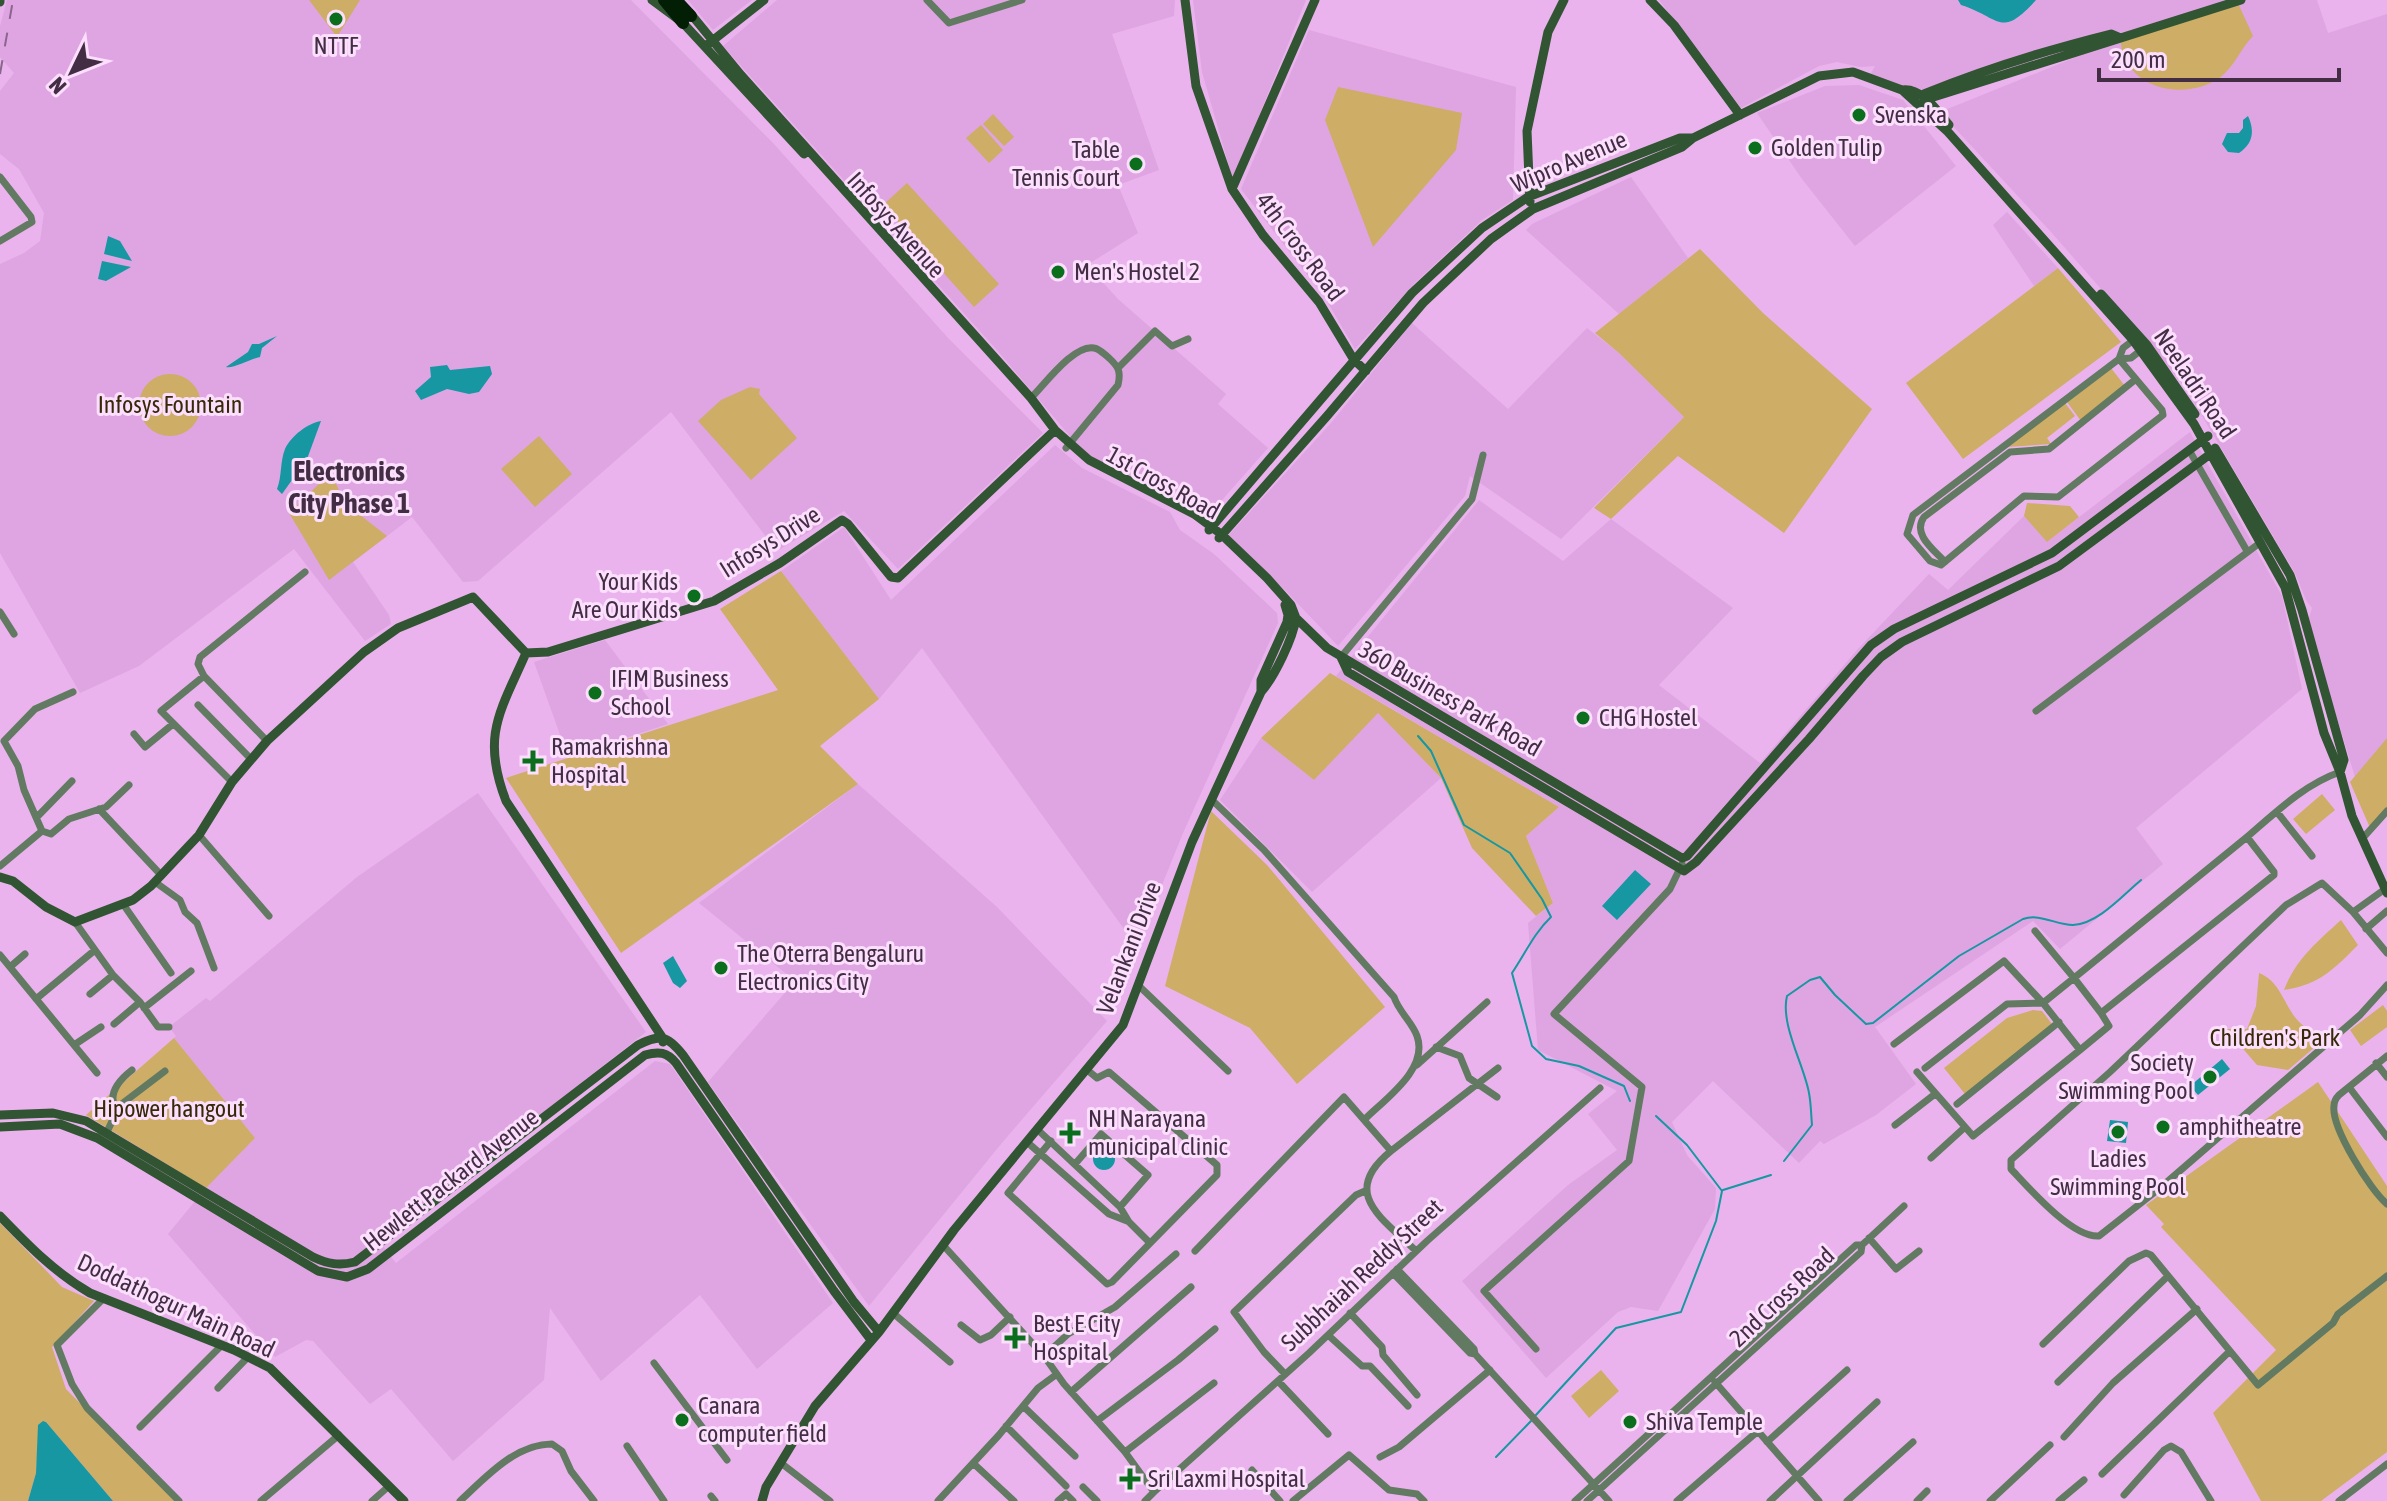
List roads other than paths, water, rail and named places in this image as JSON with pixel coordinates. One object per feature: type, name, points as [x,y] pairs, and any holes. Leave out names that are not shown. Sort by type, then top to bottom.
[{"type":"highway","points":[[664,0],[687,20]]},
{"type":"highway","points":[[676,0],[687,20]]},
{"type":"street","points":[[652,0],[687,20]]},
{"type":"street","points":[[682,0],[687,20]]},
{"type":"street","points":[[708,44],[764,0]]},
{"type":"street","points":[[927,0],[949,23],[1022,0]]},
{"type":"street","name":"4th Cross Road","points":[[1185,0],[1196,86],[1232,189],[1263,235],[1319,302],[1354,360],[1366,371]]},
{"type":"street","points":[[1232,189],[1315,0]]},
{"type":"street","points":[[1533,209],[1528,197],[1527,131],[1548,32],[1564,0]]},
{"type":"street","points":[[1650,0],[1674,25],[1740,115]]},
{"type":"street","points":[[1919,99],[1995,67],[2066,45],[2111,34],[2118,37],[2241,0]]},
{"type":"street","name":"Infosys Avenue","points":[[687,20],[1054,431]]},
{"type":"street","name":"Wipro Avenue","points":[[1220,536],[1423,303],[1491,239],[1533,209],[1682,147],[1693,138],[1819,76],[1853,72],[1868,75],[1919,99]]},
{"type":"street","name":"Neeladri Road","points":[[1919,99],[2136,338],[2206,438],[2285,587],[2344,760],[2340,772],[2352,816],[2386,891]]},
{"type":"street","name":"Infosys Avenue","points":[[766,108],[1031,398],[1054,431]]},
{"type":"street","name":"Wipro Avenue","points":[[1211,528],[1412,293],[1482,228],[1528,197],[1680,138],[1693,138]]},
{"type":"street","points":[[0,177],[32,222],[0,241]]},
{"type":"street","points":[[1118,368],[1155,331],[1172,346],[1188,339]]},
{"type":"street","points":[[2119,359],[2123,348],[2136,338]]},
{"type":"street","points":[[1031,398],[1068,359],[1083,348],[1097,348],[1118,368],[1118,385],[1068,446]]},
{"type":"street","points":[[2119,359],[2163,415],[2058,497],[2029,495],[2020,498],[1945,562],[1937,565],[1930,561],[1910,540],[1909,524],[1913,515],[2119,359],[2131,358],[2144,348]]},
{"type":"street","points":[[1945,562],[1919,532],[1918,525],[1924,517],[2010,452],[2049,449],[2136,379]]},
{"type":"street","name":"1st Cross Road","points":[[1054,431],[1086,463],[1211,528],[1254,569]]},
{"type":"street","name":"Infosys Drive","points":[[526,653],[548,652],[714,601],[780,563],[842,520],[891,577],[898,578],[1054,431]]},
{"type":"street","points":[[1536,1349],[1484,1291],[1629,1161],[1642,1087],[1554,1014],[1670,889],[1684,858],[1871,645],[1894,629],[2052,553],[2206,438]]},
{"type":"street","points":[[2189,450],[2247,551]]},
{"type":"street","points":[[1680,870],[1686,870],[1696,862],[1881,657],[1902,642],[2059,566],[2213,452]]},
{"type":"street","name":"Neeladri Road","points":[[2213,452],[2290,575],[2321,695]]},
{"type":"street","points":[[1254,569],[1286,598],[1296,618],[1341,657],[1472,499],[1483,455]]},
{"type":"street","points":[[2036,711],[2261,542]]},
{"type":"street","points":[[1254,569],[1282,601],[1288,615],[1285,629],[1261,680],[1261,692]]},
{"type":"street","points":[[267,741],[204,676],[198,664],[200,657],[305,572]]},
{"type":"street","points":[[75,922],[133,900],[158,878],[199,835],[232,782],[267,741],[364,652],[398,628],[473,597],[526,653],[497,717],[493,733],[494,760],[506,801],[659,1037],[660,1053],[676,1063],[825,1279],[875,1336]]},
{"type":"street","points":[[0,612],[14,634]]},
{"type":"street","name":"Velankani Drive","points":[[762,1501],[766,1487],[815,1406],[875,1336],[943,1245],[1123,1025],[1164,911],[1296,618]]},
{"type":"street","points":[[1292,632],[1299,629],[1313,634]]},
{"type":"street","name":"360 Business Park Road","points":[[1341,657],[1684,858]]},
{"type":"street","name":"360 Business Park Road","points":[[1341,657],[1348,672],[1680,870]]},
{"type":"street","points":[[204,676],[161,711],[232,782]]},
{"type":"street","points":[[42,831],[24,790],[18,766],[2,739],[35,709],[73,692]]},
{"type":"street","points":[[198,705],[251,759]]},
{"type":"street","points":[[134,734],[145,747],[173,724]]},
{"type":"street","points":[[2035,931],[2074,978],[2109,1026],[1974,1136],[1935,1094],[1921,1070],[2007,1004],[2043,1003],[2074,978],[2247,837],[2277,812],[2323,778],[2340,772]]},
{"type":"street","points":[[37,817],[72,781]]},
{"type":"street","points":[[42,831],[51,834],[69,819],[106,807],[129,785]]},
{"type":"street","points":[[1212,800],[1264,850],[1394,997],[1399,1011],[1418,1039],[1415,1066]]},
{"type":"street","points":[[99,809],[197,923],[214,968]]},
{"type":"street","points":[[2362,839],[2387,811]]},
{"type":"street","points":[[2277,812],[2312,856]]},
{"type":"street","points":[[0,866],[42,831]]},
{"type":"street","points":[[199,835],[269,916]]},
{"type":"street","points":[[2101,1013],[2274,875],[2247,837]]},
{"type":"street","points":[[0,877],[13,881],[46,907],[75,922],[113,975],[158,1027],[169,1027]]},
{"type":"street","points":[[2387,953],[2353,912],[2323,883],[2286,905],[2110,1072],[2011,1160],[2011,1169],[2060,1218],[2093,1236],[2099,1236],[2160,1188],[2360,1015],[2387,985]]},
{"type":"street","points":[[2353,912],[2386,891]]},
{"type":"street","points":[[123,904],[171,973]]},
{"type":"street","points":[[2366,929],[2387,911]]},
{"type":"street","points":[[36,999],[95,950]]},
{"type":"street","points":[[10,967],[25,954]]},
{"type":"street","points":[[0,955],[97,1073]]},
{"type":"street","points":[[1894,1044],[2004,961],[2080,1050]]},
{"type":"street","points":[[114,1024],[191,971]]},
{"type":"street","points":[[90,994],[113,975]]},
{"type":"street","points":[[1138,985],[1228,1071]]},
{"type":"street","points":[[1365,1119],[1415,1066],[1487,1002]]},
{"type":"street","points":[[1957,1104],[2059,1022]]},
{"type":"street","points":[[74,1045],[101,1027]]},
{"type":"street","points":[[659,1037],[675,1045],[683,1055],[853,1299],[875,1336]]},
{"type":"street","name":"Hewlett Packard Avenue","points":[[0,1115],[69,1115],[107,1132],[313,1257],[335,1265],[355,1262],[628,1053],[659,1037]]},
{"type":"street","points":[[1436,1047],[1460,1056],[1469,1078],[1497,1097]]},
{"type":"street","name":"Hewlett Packard Avenue","points":[[0,1127],[60,1124],[97,1138],[318,1271],[337,1277],[359,1274],[645,1055],[660,1053]]},
{"type":"street","points":[[2387,1056],[2339,1095],[2334,1103],[2334,1116],[2365,1175],[2387,1204]]},
{"type":"street","points":[[2376,1063],[2387,1077]]},
{"type":"street","points":[[1416,1251],[1380,1216],[1365,1191],[1365,1183],[1376,1163],[1498,1068]]},
{"type":"street","points":[[1051,1141],[1008,1193],[1107,1284],[1217,1175],[1217,1165],[1109,1072],[1097,1078],[1086,1069]]},
{"type":"street","points":[[116,1110],[112,1102],[114,1090],[132,1070]]},
{"type":"street","points":[[107,1132],[116,1110],[132,1094],[165,1071]]},
{"type":"street","points":[[2349,1087],[2387,1137]]},
{"type":"street","name":"Subbhaiah Reddy Street","points":[[1145,1501],[1416,1251],[1600,1088]]},
{"type":"street","points":[[1895,1125],[1935,1094]]},
{"type":"street","points":[[1195,1251],[1344,1097],[1391,1151]]},
{"type":"street","points":[[1931,1158],[1964,1128]]},
{"type":"street","points":[[1038,1130],[1120,1207],[1129,1222],[1149,1242]]},
{"type":"street","points":[[1075,1164],[1101,1134],[1148,1175],[1120,1207]]},
{"type":"street","points":[[1027,1142],[1109,1214],[1129,1222]]},
{"type":"street","points":[[1078,1188],[1088,1176]]},
{"type":"street","points":[[1285,1374],[1234,1312],[1356,1195],[1365,1191]]},
{"type":"street","name":"2nd Cross Road","points":[[1597,1487],[1714,1381],[1856,1245],[1862,1245],[1904,1206]]},
{"type":"street","name":"Doddathogur Main Road","points":[[0,1216],[59,1274],[104,1298],[222,1345],[270,1368],[404,1501]]},
{"type":"street","points":[[1869,1238],[1896,1269],[1919,1251]]},
{"type":"street","points":[[943,1245],[1044,1356],[1071,1392],[1125,1452],[1154,1492]]},
{"type":"street","points":[[2043,1344],[2141,1253],[2151,1255],[2258,1385],[2333,1323],[2338,1314],[2387,1276]]},
{"type":"street","points":[[1044,1356],[1068,1334],[1115,1307],[1176,1254]]},
{"type":"street","points":[[355,1262],[359,1274]]},
{"type":"street","points":[[1395,1271],[1609,1501]]},
{"type":"street","points":[[2058,1382],[2168,1276]]},
{"type":"street","points":[[1071,1392],[1191,1287]]},
{"type":"street","points":[[104,1298],[57,1345],[69,1376],[87,1408],[179,1501]]},
{"type":"street","points":[[2064,1437],[2113,1383],[2197,1309]]},
{"type":"street","points":[[893,1313],[950,1362]]},
{"type":"street","points":[[1350,1313],[1382,1347],[1383,1355],[1417,1395]]},
{"type":"street","points":[[961,1325],[980,1340],[991,1335],[1010,1317]]},
{"type":"street","points":[[1097,1421],[1215,1329]]},
{"type":"street","points":[[1328,1335],[1362,1366],[1370,1366],[1408,1406]]},
{"type":"street","points":[[140,1427],[222,1345]]},
{"type":"street","points":[[2102,1474],[2230,1351]]},
{"type":"street","points":[[218,1388],[248,1357]]},
{"type":"street","points":[[654,1363],[727,1460]]},
{"type":"street","points":[[1380,1457],[1399,1447],[1490,1370]]},
{"type":"street","points":[[1767,1442],[1847,1370]]},
{"type":"street","points":[[938,1501],[1038,1388],[1057,1374]]},
{"type":"street","points":[[1278,1381],[1328,1434]]},
{"type":"street","points":[[1714,1381],[1819,1501]]},
{"type":"street","points":[[1125,1452],[1214,1383]]},
{"type":"street","points":[[1770,1501],[1877,1402]]},
{"type":"street","points":[[1023,1406],[1075,1456]]},
{"type":"street","points":[[1006,1426],[1066,1486]]},
{"type":"street","points":[[1677,1501],[1758,1431]]},
{"type":"street","points":[[261,1501],[339,1435]]},
{"type":"street","points":[[1847,1501],[1913,1442]]},
{"type":"street","points":[[460,1501],[507,1460],[552,1444],[562,1451],[571,1471],[594,1501]]},
{"type":"street","points":[[1990,1501],[2050,1445]]},
{"type":"street","points":[[627,1446],[664,1501]]},
{"type":"street","points":[[2124,1495],[2171,1446],[2181,1452],[2211,1501]]},
{"type":"street","points":[[1293,1501],[1349,1455],[1389,1490],[1417,1494],[1424,1501]]},
{"type":"street","points":[[781,1463],[830,1501]]},
{"type":"street","points":[[973,1463],[1014,1501]]},
{"type":"street","points":[[2339,1501],[2387,1464]]},
{"type":"street","points":[[1252,1470],[1280,1501]]},
{"type":"street","points":[[2059,1501],[2084,1480]]},
{"type":"street","points":[[372,1501],[389,1486]]},
{"type":"street","points":[[1083,1487],[1097,1501]]},
{"type":"street","points":[[1575,1501],[1597,1487]]},
{"type":"street","points":[[1587,1501],[1597,1487]]},
{"type":"street","points":[[1917,1501],[1927,1491]]},
{"type":"street","points":[[1402,1501],[1410,1493]]},
{"type":"street","points":[[1058,1501],[1066,1494],[1073,1501]]},
{"type":"waterway","points":[[1418,736],[1431,751],[1464,825],[1510,853],[1551,917],[1512,973],[1532,1046],[1546,1059],[1579,1066],[1624,1086],[1630,1101]]},
{"type":"waterway","points":[[1784,1161],[1812,1125],[1809,1093],[1787,1019],[1787,996],[1820,977],[1866,1024],[1873,1023],[1959,956],[2023,919],[2036,917],[2073,925],[2092,920],[2141,880]]},
{"type":"waterway","points":[[1535,1416],[1616,1328],[1681,1312],[1716,1221],[1722,1191],[1687,1145],[1656,1116]]},
{"type":"waterway","points":[[1723,1190],[1771,1175]]},
{"type":"waterway","points":[[1496,1457],[1531,1421]]},
{"type":"railway","points":[[0,74],[13,0]]},
{"type":"place","name":"NTTF","points":[[336,19]]},
{"type":"place","name":"Svenska","points":[[1859,115]]},
{"type":"place","name":"Golden Tulip","points":[[1755,148]]},
{"type":"place","name":"Table Tennis Court","points":[[1136,164]]},
{"type":"place","name":"Men's Hostel 2","points":[[1058,272]]},
{"type":"place","name":"Your Kids Are Our Kids","points":[[694,596]]},
{"type":"place","name":"IFIM Business School","points":[[595,693]]},
{"type":"place","name":"CHG Hostel","points":[[1583,718]]},
{"type":"place","name":"Ramakrishna Hospital","points":[[533,761]]},
{"type":"place","name":"The Oterra Bengaluru Electronics City","points":[[721,968]]},
{"type":"place","name":"Society Swimming Pool","points":[[2210,1077]]},
{"type":"place","name":"amphitheatre","points":[[2163,1127]]},
{"type":"place","name":"Ladies Swimming Pool","points":[[2118,1132]]},
{"type":"place","name":"NH Narayana municipal clinic","points":[[1070,1133]]},
{"type":"place","name":"Best E City Hospital","points":[[1015,1338]]},
{"type":"place","name":"Canara computer field","points":[[682,1420]]},
{"type":"place","name":"Shiva Temple","points":[[1630,1422]]},
{"type":"place","name":"Sri Laxmi Hospital","points":[[1130,1479]]},
{"type":"district","name":"Electronics City Phase 1","points":[[349,487]]},
{"type":"park label","name":"Infosys Fountain","points":[[170,405]]},
{"type":"park label","name":"Children's Park","points":[[2275,1038]]},
{"type":"park label","name":"Hipower hangout","points":[[169,1109]]}]
